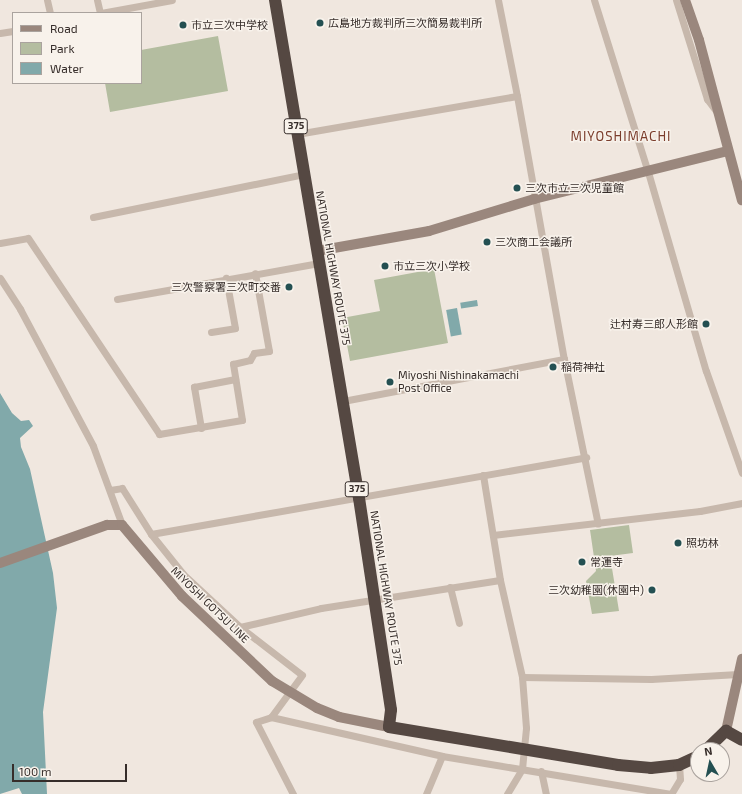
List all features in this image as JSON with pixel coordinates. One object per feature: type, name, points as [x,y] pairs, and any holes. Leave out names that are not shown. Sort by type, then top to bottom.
[{"type":"highway","name":"NATIONAL HIGHWAY ROUTE 375","points":[[275,0],[375,600],[391,710],[389,727]]},
{"type":"highway","points":[[389,727],[618,765],[650,768],[679,765],[690,760]]},
{"type":"highway","points":[[714,742],[726,731],[740,739]]},
{"type":"street","points":[[47,0],[50,12]]},
{"type":"street","points":[[97,0],[101,12]]},
{"type":"street","points":[[106,12],[172,0]]},
{"type":"street","points":[[498,0],[517,96],[534,199],[564,359],[586,457],[598,524]]},
{"type":"street","points":[[594,0],[648,172],[706,371],[742,473]]},
{"type":"street","points":[[676,0],[707,98],[720,116]]},
{"type":"street","points":[[685,0],[699,40],[742,200]]},
{"type":"street","points":[[0,33],[12,31]]},
{"type":"street","points":[[297,134],[517,96]]},
{"type":"street","points":[[117,299],[256,273],[429,231],[534,199],[728,151]]},
{"type":"street","points":[[93,217],[304,174]]},
{"type":"street","points":[[0,243],[28,238],[158,434],[242,420],[233,364],[250,360],[254,353],[269,351],[256,273]]},
{"type":"street","points":[[0,278],[20,309],[93,446],[122,525],[102,527],[0,563]]},
{"type":"street","points":[[211,332],[235,328],[226,278]]},
{"type":"street","points":[[343,401],[564,359]]},
{"type":"street","points":[[201,428],[194,386],[235,379]]},
{"type":"street","points":[[151,534],[586,457]]},
{"type":"street","points":[[484,475],[500,580],[522,677],[526,728],[522,769],[507,794]]},
{"type":"street","points":[[110,490],[122,488],[151,534],[183,574],[240,627],[302,675],[287,692],[271,717]]},
{"type":"street","points":[[493,534],[598,524],[700,511],[742,503]]},
{"type":"street","name":"MIYOSHI GOTSU LINE","points":[[122,525],[182,596],[272,681],[287,692],[339,717],[389,727]]},
{"type":"street","points":[[240,627],[321,608],[450,586],[500,580]]},
{"type":"street","points":[[450,586],[459,623]]},
{"type":"street","points":[[726,731],[742,659]]},
{"type":"street","points":[[522,677],[651,679],[738,674]]},
{"type":"street","points":[[293,794],[256,722],[271,717],[442,756],[541,771],[671,794],[680,779],[679,765]]},
{"type":"street","points":[[426,794],[442,756]]},
{"type":"street","points":[[541,771],[546,794]]},
{"type":"green space","points":[[218,36],[228,91],[110,112],[105,84],[142,84],[142,50]]},
{"type":"green space","points":[[434,269],[448,343],[350,361],[342,318],[380,311],[374,280]]},
{"type":"green space","points":[[629,525],[633,553],[610,556],[619,611],[592,614],[586,581],[596,571],[590,530]]},
{"type":"water","points":[[477,300],[478,306],[461,309],[460,303]]},
{"type":"water","points":[[457,308],[462,335],[451,336],[446,310]]},
{"type":"water","points":[[0,393],[12,413],[21,421],[29,420],[33,426],[20,438],[21,447],[30,469],[53,573],[57,608],[43,712],[47,794],[22,794],[19,788],[0,794]]},
{"type":"place","name":"広島地方裁判所三次簡易裁判所","points":[[320,23]]},
{"type":"place","name":"市立三次中学校","points":[[183,25]]},
{"type":"place","name":"三次市立三次児童館","points":[[517,188]]},
{"type":"place","name":"三次商工会議所","points":[[487,242]]},
{"type":"place","name":"市立三次小学校","points":[[385,266]]},
{"type":"place","name":"三次警察署三次町交番","points":[[289,287]]},
{"type":"place","name":"辻村寿三郎人形館","points":[[706,324]]},
{"type":"place","name":"稲荷神社","points":[[553,367]]},
{"type":"place","name":"Miyoshi Nishinakamachi Post Office","points":[[390,382]]},
{"type":"place","name":"照坊林","points":[[678,543]]},
{"type":"place","name":"常運寺","points":[[582,562]]},
{"type":"place","name":"三次幼稚園(休園中)","points":[[652,590]]},
{"type":"district","name":"MIYOSHIMACHI","points":[[621,136]]}]
